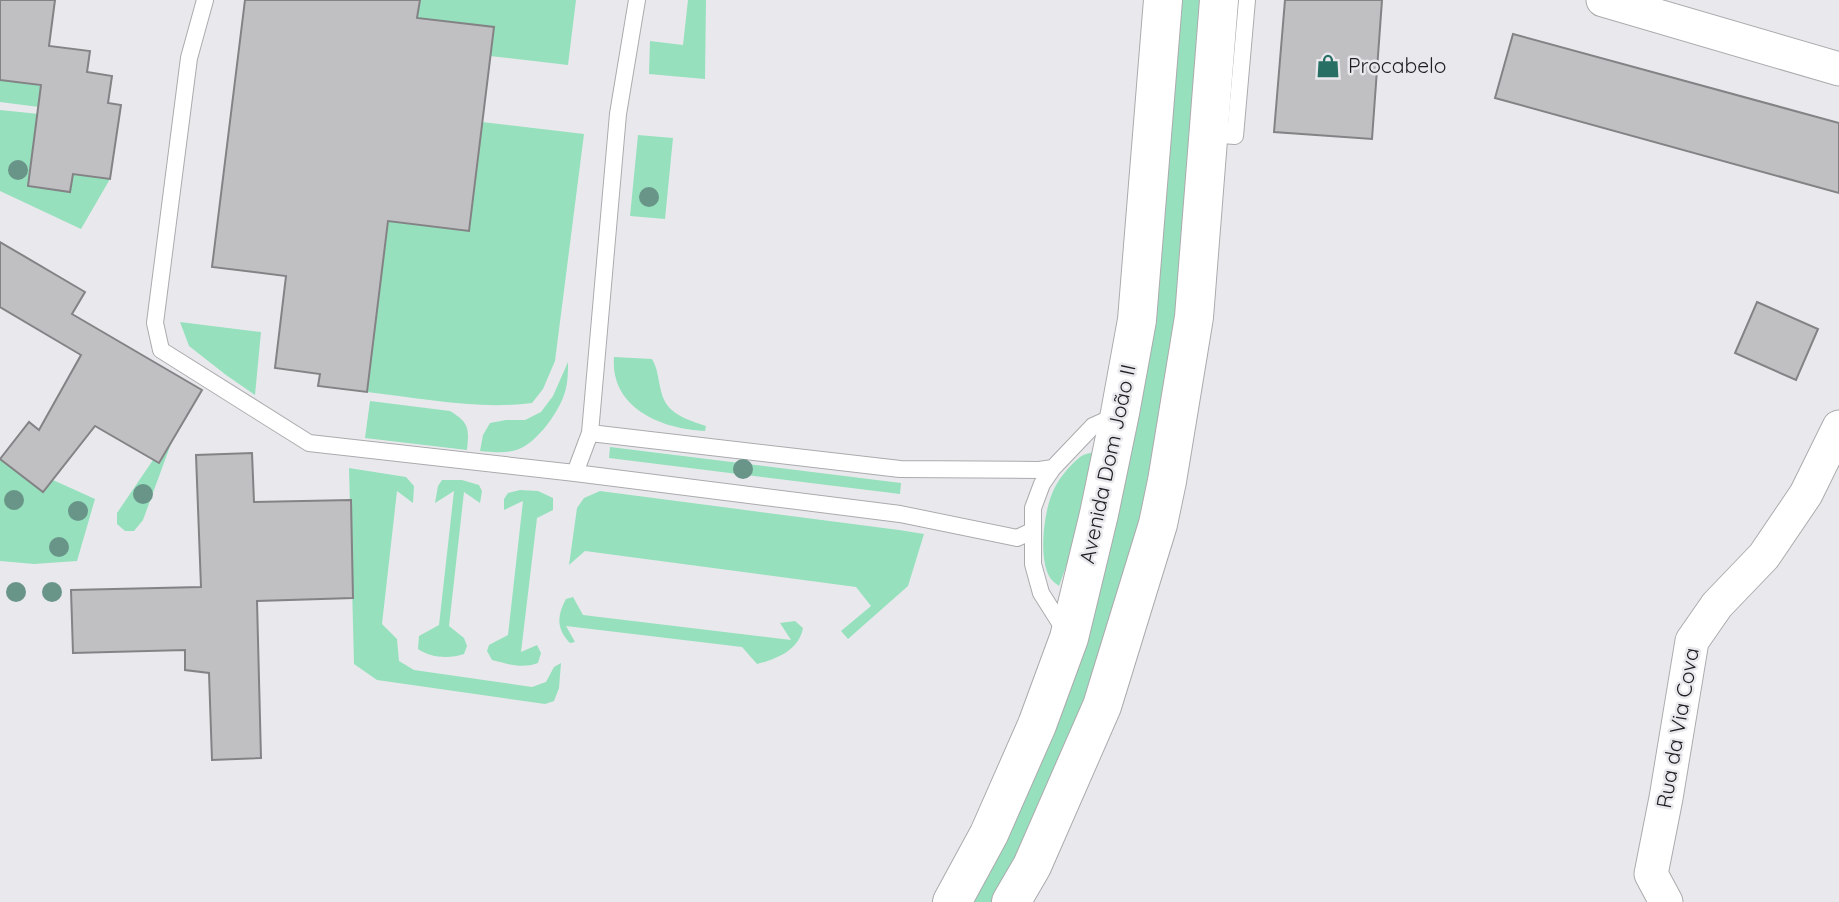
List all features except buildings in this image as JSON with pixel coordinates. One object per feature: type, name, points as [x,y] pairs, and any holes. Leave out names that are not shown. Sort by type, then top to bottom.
[{"type":"main road","name":"Avenida Dom João II","points":[[952,902],[989,834],[1037,725],[1069,638],[1099,514],[1137,320],[1163,0]]},
{"type":"main road","points":[[1011,902],[1032,866],[1102,706],[1158,524],[1194,317],[1219,0]]},
{"type":"street","points":[[1603,0],[1839,69]]},
{"type":"street","name":"Rua da Via Cova","points":[[1666,902],[1651,874],[1692,641],[1717,605],[1771,546],[1806,494],[1839,427]]},
{"type":"lane","points":[[205,0],[189,58],[155,323],[161,350],[309,443],[900,514],[1017,538],[1032,531]]},
{"type":"lane","points":[[575,473],[590,433],[618,114],[637,0]]},
{"type":"lane","points":[[1209,134],[1236,136],[1247,0]]},
{"type":"lane","points":[[1069,638],[1041,593],[1033,564],[1033,508],[1042,484],[1053,468],[1093,426],[1120,413]]},
{"type":"lane","points":[[590,433],[900,469],[1053,468]]},
{"type":"green space","points":[[420,0],[576,0],[568,65],[490,56],[493,27],[435,20],[413,57]]},
{"type":"green space","points":[[688,0],[706,0],[705,79],[649,74],[650,41],[683,45]]},
{"type":"green space","points":[[1177,0],[1201,0],[1174,336],[1139,524],[1075,732],[997,902],[970,902],[1055,724]]},
{"type":"green space","points":[[0,80],[43,86],[39,107],[0,102]]},
{"type":"green space","points":[[0,110],[39,114],[28,186],[70,192],[73,174],[110,179],[81,229],[0,191]]},
{"type":"green space","points":[[482,122],[584,134],[555,361],[543,389],[532,403],[470,404],[367,392],[391,200]]},
{"type":"green space","points":[[638,135],[673,138],[665,219],[630,216]]},
{"type":"green space","points":[[180,322],[261,332],[255,395],[189,346]]},
{"type":"green space","points":[[614,357],[652,359],[667,405],[691,421],[706,426],[705,431],[672,426],[656,420],[629,402],[620,390],[615,375]]},
{"type":"green space","points":[[568,362],[564,395],[540,434],[514,451],[480,451],[483,435],[490,423],[525,420],[541,412],[553,396]]},
{"type":"green space","points":[[370,401],[450,411],[467,427],[467,450],[365,438]]},
{"type":"green space","points":[[172,441],[143,520],[134,531],[125,531],[117,524],[117,513],[153,460],[160,463]]},
{"type":"green space","points":[[610,447],[901,483],[900,494],[609,458]]},
{"type":"green space","points":[[1095,452],[1081,525],[1059,586],[1051,579],[1044,559],[1048,507],[1055,487],[1066,471],[1082,456]]},
{"type":"green space","points":[[0,459],[43,492],[53,480],[95,499],[77,561],[34,564],[0,561]]},
{"type":"green space","points":[[349,468],[406,477],[414,486],[413,503],[397,491],[382,624],[397,639],[399,661],[414,670],[532,687],[546,682],[554,667],[561,663],[559,688],[554,701],[545,704],[377,680],[354,664]]},
{"type":"green space","points":[[442,480],[462,480],[479,485],[482,491],[480,503],[464,492],[449,626],[464,638],[467,646],[464,654],[452,657],[434,656],[418,649],[419,636],[439,625],[454,491],[435,503]]},
{"type":"green space","points":[[520,490],[538,491],[553,498],[553,510],[537,518],[521,652],[537,645],[541,653],[538,663],[521,666],[492,660],[487,651],[489,645],[508,635],[523,501],[504,510],[504,499],[508,493]]},
{"type":"green space","points":[[600,491],[924,534],[908,586],[848,639],[841,631],[871,606],[856,587],[585,551],[569,565],[577,508],[584,498]]},
{"type":"green space","points":[[573,597],[583,615],[791,640],[780,623],[795,621],[803,628],[801,636],[792,648],[757,664],[742,647],[566,626],[575,642],[570,643],[565,638],[559,622],[566,599]]},
{"type":"place","name":"Procabelo","points":[[1328,66]]}]
